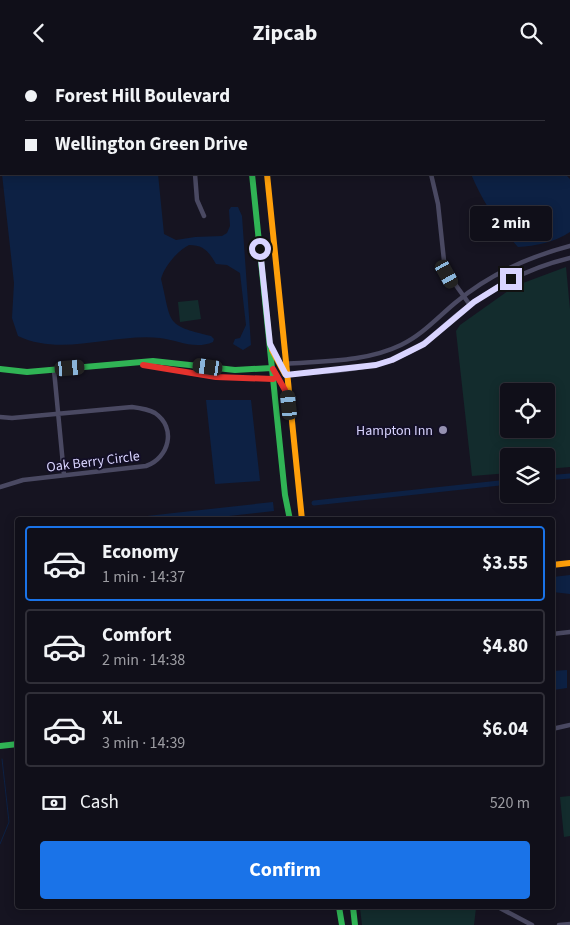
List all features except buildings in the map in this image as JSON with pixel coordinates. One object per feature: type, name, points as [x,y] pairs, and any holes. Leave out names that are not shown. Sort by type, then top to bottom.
[{"type":"main road","points":[[252,175],[290,517]]},
{"type":"main road","points":[[267,175],[302,517]]},
{"type":"main road","points":[[270,344],[286,375]]},
{"type":"main road","points":[[0,369],[17,371],[153,361],[236,370],[272,368]]},
{"type":"main road","points":[[137,363],[216,377],[261,377],[273,379]]},
{"type":"main road","points":[[272,368],[281,380],[289,405]]},
{"type":"main road","points":[[555,565],[570,563]]},
{"type":"main road","points":[[0,746],[15,744]]},
{"type":"main road","points":[[340,909],[342,925]]},
{"type":"main road","points":[[353,909],[355,925]]},
{"type":"street","points":[[195,175],[197,200],[204,216]]},
{"type":"street","points":[[430,175],[438,204],[445,270],[470,305]]},
{"type":"street","points":[[285,364],[371,356],[400,346],[488,280],[520,263],[570,247]]},
{"type":"street","points":[[286,375],[376,365],[409,352],[433,336],[487,293],[527,272],[570,257]]},
{"type":"street","points":[[426,328],[433,336]]},
{"type":"street","points":[[54,369],[64,475]]},
{"type":"street","name":"Oak Berry Circle","points":[[0,417],[132,407],[145,409],[161,418],[168,433],[165,452],[152,464],[23,481],[0,487]]},
{"type":"street","points":[[555,634],[570,633]]},
{"type":"street","points":[[555,728],[570,725]]},
{"type":"street","points":[[502,909],[532,925]]},
{"type":"street","points":[[559,925],[570,924]]},
{"type":"green space","points":[[566,267],[570,309],[570,467],[555,468],[555,448],[500,448],[500,474],[472,476],[456,331],[460,325],[515,286]]},
{"type":"green space","points":[[198,300],[201,319],[180,322],[178,302]]},
{"type":"green space","points":[[570,796],[570,836],[564,837],[560,797]]},
{"type":"green space","points":[[360,909],[476,909],[474,925],[362,925]]},
{"type":"water","points":[[2,175],[158,175],[164,234],[176,240],[222,236],[227,233],[230,226],[229,210],[231,207],[238,207],[242,216],[251,345],[243,350],[233,344],[235,339],[240,338],[246,325],[240,273],[227,265],[216,264],[208,253],[199,246],[189,245],[185,247],[168,264],[161,279],[172,320],[185,329],[211,336],[214,339],[213,342],[206,344],[193,345],[160,338],[142,337],[70,345],[35,342],[18,336],[12,318],[14,283]]},
{"type":"water","points":[[471,175],[566,175],[570,179],[570,232],[545,243],[518,247],[503,230],[480,194]]},
{"type":"water","points":[[206,400],[251,400],[260,481],[215,484]]},
{"type":"water","points":[[273,502],[274,511],[220,517],[138,517]]},
{"type":"water","points":[[570,575],[570,594],[555,592],[555,577]]},
{"type":"water","points":[[567,670],[567,688],[555,690],[555,671]]},
{"type":"waterway","points":[[555,477],[570,476]]},
{"type":"waterway","points":[[314,503],[500,483]]},
{"type":"waterway","points":[[0,844],[9,822],[2,759]]},
{"type":"traffic: fast","points":[[252,175],[285,495],[289,517]]},
{"type":"traffic: fast","points":[[0,369],[27,372],[153,361],[235,370],[272,368]]},
{"type":"traffic: fast","points":[[0,746],[15,744]]},
{"type":"traffic: fast","points":[[339,909],[342,925]]},
{"type":"traffic: fast","points":[[353,909],[355,925]]},
{"type":"traffic: slow","points":[[267,175],[302,517]]},
{"type":"traffic: slow","points":[[272,350],[285,374]]},
{"type":"traffic: slow","points":[[555,565],[570,563]]},
{"type":"traffic: jam","points":[[143,365],[216,377],[273,379]]},
{"type":"traffic: jam","points":[[273,369],[285,390]]},
{"type":"place","name":"Hampton Inn","points":[[443,430]]},
{"type":"route","points":[[260,249],[270,344],[278,364],[286,375],[348,369],[376,365],[392,360],[424,344],[474,302],[511,279]]}]
